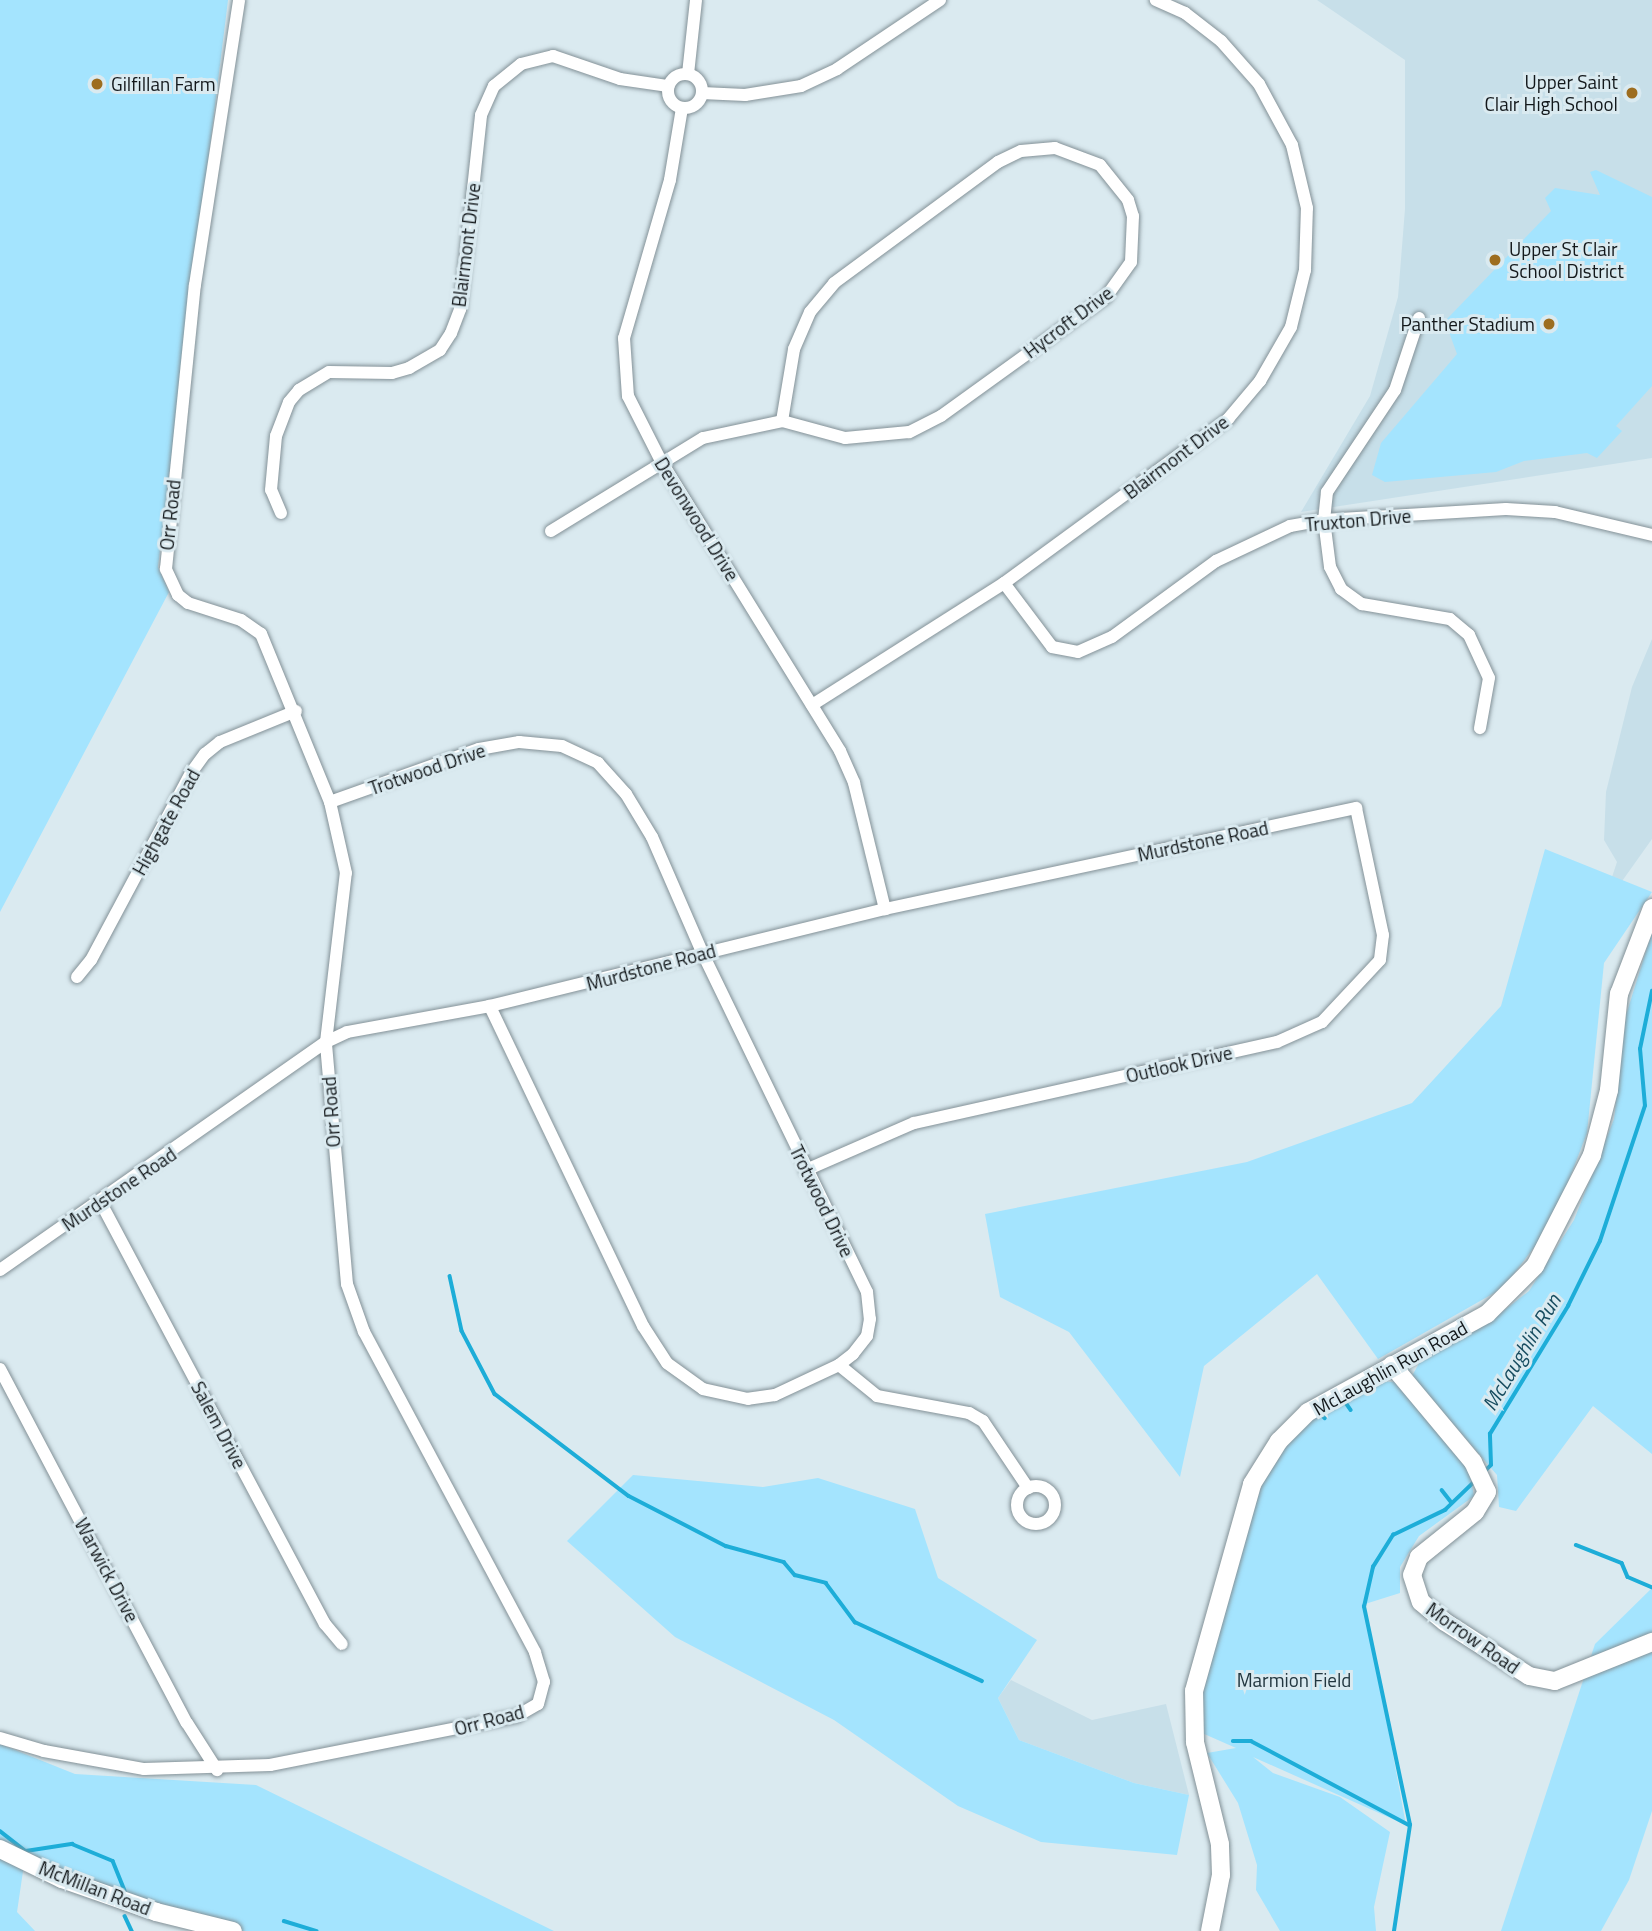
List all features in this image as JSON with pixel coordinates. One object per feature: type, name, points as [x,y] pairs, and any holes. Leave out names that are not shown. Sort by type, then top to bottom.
[{"type":"main road","name":"McLaughlin Run Road","points":[[1210,1931],[1221,1875],[1220,1844],[1195,1742],[1194,1691],[1246,1498],[1270,1452],[1292,1427],[1333,1396],[1487,1314],[1524,1281],[1548,1249],[1584,1176],[1601,1129],[1619,994],[1652,908]]},
{"type":"main road","name":"Morrow Road","points":[[1392,1365],[1477,1468],[1485,1486],[1484,1503],[1427,1548],[1412,1570],[1415,1591],[1433,1613],[1530,1676],[1555,1681],[1652,1642]]},
{"type":"main road","name":"McMillan Road","points":[[0,1849],[62,1878],[156,1912],[233,1931]]},
{"type":"street","name":"Orr Road","points":[[0,1738],[44,1751],[144,1769],[217,1770],[270,1765],[517,1716],[538,1704],[544,1682],[535,1652],[375,1353],[347,1284],[326,1042],[346,873],[330,802],[296,711],[261,634],[241,620],[188,603],[178,595],[166,569],[195,285],[239,0]]},
{"type":"street","points":[[688,74],[696,0]]},
{"type":"street","points":[[702,93],[754,95],[801,86],[837,69],[940,0]]},
{"type":"street","name":"Blairmont Drive","points":[[812,705],[1004,583],[1228,419],[1260,381],[1291,327],[1305,270],[1307,208],[1292,145],[1259,85],[1221,41],[1185,13],[1156,0]]},
{"type":"street","name":"Blairmont Drive","points":[[281,513],[271,490],[276,436],[289,402],[299,390],[329,372],[392,373],[410,368],[440,349],[451,332],[460,309],[481,115],[494,86],[521,64],[553,56],[620,79],[668,86]]},
{"type":"street","points":[[688,74],[700,83],[702,93],[698,103],[682,108],[672,103],[668,86],[678,75],[688,74]]},
{"type":"street","name":"Devonwood Drive","points":[[682,108],[670,180],[624,338],[628,396],[661,461],[812,705],[854,783],[885,909]]},
{"type":"street","name":"Hycroft Drive","points":[[1055,148],[1100,164],[1118,183],[1128,200],[1134,234],[1131,262],[1122,281],[1106,297],[941,416],[909,432],[877,438],[821,434],[782,421],[794,349],[818,302],[834,283],[998,162],[1021,151],[1055,148]]},
{"type":"street","points":[[1419,318],[1395,390],[1327,492],[1324,520],[1330,567],[1342,589],[1362,604],[1450,619],[1469,635],[1484,659],[1489,678],[1480,728]]},
{"type":"street","points":[[551,531],[661,461],[703,438],[782,421]]},
{"type":"street","name":"Truxton Drive","points":[[1004,583],[1052,647],[1077,652],[1112,637],[1248,542],[1324,520],[1506,509],[1555,512],[1652,535]]},
{"type":"street","name":"Highgate Road","points":[[77,977],[91,960],[191,773],[205,754],[220,742],[296,711]]},
{"type":"street","name":"Trotwood Drive","points":[[330,802],[479,749],[519,742],[562,747],[598,763],[626,794],[652,837],[702,952],[867,1292],[870,1319],[867,1336],[839,1366],[775,1395],[748,1399],[703,1389],[667,1363],[643,1326],[490,1006]]},
{"type":"street","name":"Murdstone Road","points":[[3,1263],[101,1203],[326,1042],[347,1032],[490,1006],[885,909],[1356,808]]},
{"type":"street","name":"Outlook Drive","points":[[806,1170],[914,1123],[1277,1042],[1322,1022],[1380,960],[1383,936],[1356,808]]},
{"type":"street","name":"Salem Drive","points":[[101,1203],[328,1629],[342,1644]]},
{"type":"street","points":[[839,1366],[877,1396],[969,1413],[983,1421],[1027,1488]]},
{"type":"street","name":"Warwick Drive","points":[[0,1369],[187,1723],[217,1770]]},
{"type":"shaded area","points":[[1317,0],[1652,0],[1652,458],[1301,512],[1370,396],[1398,297],[1405,209],[1405,60]]},
{"type":"shaded area","points":[[1652,639],[1652,839],[1620,884],[1611,880],[1617,862],[1604,840],[1606,792],[1632,687]]},
{"type":"shaded area","points":[[1011,1680],[1092,1720],[1166,1704],[1189,1795],[1134,1783],[1019,1740],[998,1698]]},
{"type":"green space","points":[[0,0],[228,0],[158,567],[169,592],[0,912]]},
{"type":"green space","name":"Panther Stadium","points":[[1596,170],[1652,197],[1652,386],[1616,426],[1622,431],[1597,458],[1587,453],[1524,461],[1496,472],[1385,482],[1372,475],[1381,443],[1457,354],[1445,321],[1551,211],[1545,198],[1555,188],[1600,195],[1590,172]]},
{"type":"green space","points":[[1545,849],[1652,892],[1604,963],[1587,1133],[1552,1224],[1503,1288],[1378,1359],[1317,1274],[1204,1366],[1180,1477],[1069,1332],[1000,1297],[985,1214],[1247,1162],[1412,1103],[1501,1006]]},
{"type":"green space","points":[[1652,932],[1652,1454],[1593,1406],[1516,1511],[1499,1507],[1497,1475],[1412,1376],[1423,1356],[1489,1322],[1529,1291],[1574,1220],[1614,1119],[1626,1015]]},
{"type":"green space","name":"Marmion Field","points":[[1375,1381],[1397,1382],[1468,1461],[1474,1496],[1419,1536],[1400,1567],[1400,1593],[1365,1604],[1406,1825],[1253,1757],[1273,1773],[1340,1797],[1390,1832],[1374,1907],[1376,1931],[1280,1931],[1256,1890],[1257,1865],[1238,1803],[1207,1753],[1236,1748],[1202,1733],[1202,1697],[1244,1535],[1270,1463],[1309,1422]]},
{"type":"green space","points":[[633,1475],[763,1487],[818,1478],[915,1509],[938,1578],[1037,1640],[998,1698],[1019,1740],[1134,1783],[1189,1795],[1177,1855],[1041,1842],[958,1806],[834,1720],[675,1637],[567,1541]]},
{"type":"green space","points":[[1652,1588],[1652,1811],[1629,1880],[1601,1931],[1501,1931],[1595,1644]]},
{"type":"green space","points":[[0,1744],[75,1774],[256,1785],[554,1931],[243,1931],[98,1891],[26,1851],[17,1912],[35,1931],[0,1931]]},
{"type":"waterway","name":"McLaughlin Run","points":[[1483,1473],[1491,1465],[1490,1434],[1568,1306],[1600,1241],[1645,1106],[1640,1049],[1652,991]]},
{"type":"waterway","points":[[450,1276],[462,1331],[495,1394],[629,1496],[726,1546],[784,1562],[795,1575],[826,1583],[855,1622],[982,1681]]},
{"type":"waterway","points":[[1344,1400],[1351,1410]]},
{"type":"waterway","points":[[1320,1413],[1325,1418]]},
{"type":"waterway","name":"McLaughlin Run","points":[[1394,1931],[1410,1825],[1364,1607],[1373,1567],[1393,1535],[1445,1510],[1475,1481]]},
{"type":"waterway","points":[[1442,1490],[1452,1503]]},
{"type":"waterway","points":[[1576,1545],[1622,1563],[1628,1577],[1652,1587]]},
{"type":"waterway","points":[[1233,1741],[1251,1741],[1409,1825]]},
{"type":"waterway","points":[[0,1831],[26,1851],[72,1844],[113,1861],[125,1891]]},
{"type":"waterway","points":[[125,1916],[132,1931]]},
{"type":"waterway","points":[[284,1921],[316,1931]]},
{"type":"place","name":"Gilfillan Farm","points":[[97,84]]},
{"type":"place","name":"Upper Saint Clair High School","points":[[1632,93]]},
{"type":"place","name":"Upper St Clair School District","points":[[1495,260]]},
{"type":"place","name":"Panther Stadium","points":[[1549,324]]}]
